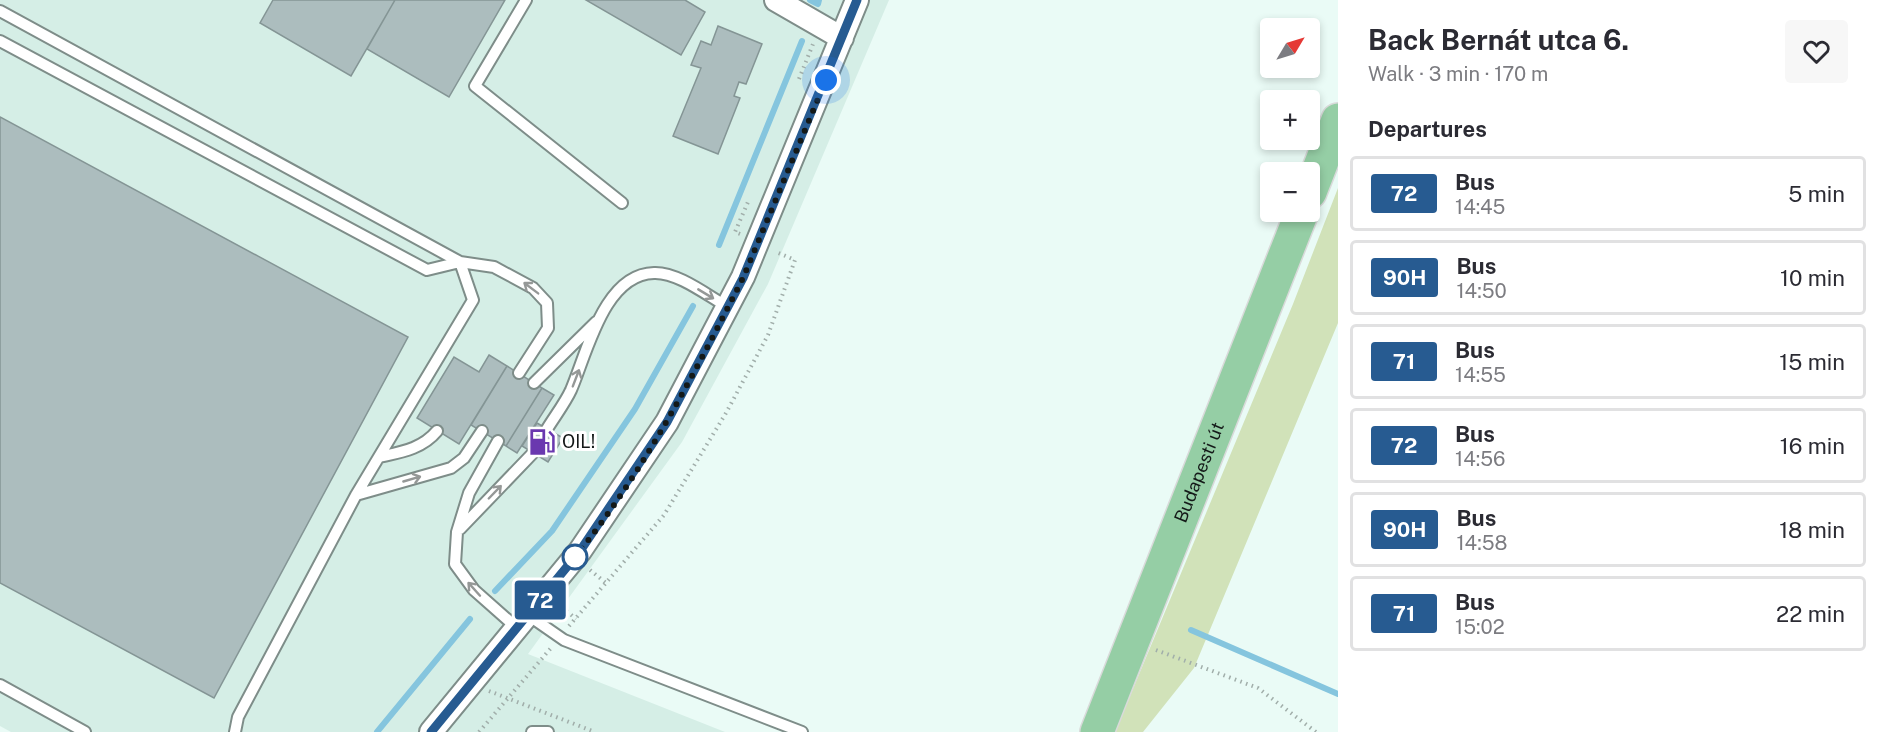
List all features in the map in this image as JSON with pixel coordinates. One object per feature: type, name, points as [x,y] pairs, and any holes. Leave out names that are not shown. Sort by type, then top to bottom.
[{"type":"main road","points":[[1320,166],[1338,120]]},
{"type":"main road","name":"Budapesti út","points":[[1097,732],[1298,222]]},
{"type":"street","points":[[776,0],[842,38]]},
{"type":"street","points":[[431,732],[580,551],[667,422],[728,307],[754,252],[857,0]]},
{"type":"lane","points":[[526,0],[475,86],[622,203]]},
{"type":"lane","points":[[0,11],[460,262],[494,267],[533,288],[547,303],[548,328],[519,373]]},
{"type":"lane","points":[[0,41],[427,270],[460,262]]},
{"type":"lane","points":[[236,732],[238,717],[356,495],[473,300],[460,262]]},
{"type":"lane","points":[[547,429],[570,392],[599,320],[612,298],[628,282],[655,273],[679,279],[728,307]]},
{"type":"lane","points":[[534,383],[599,320]]},
{"type":"lane","points":[[379,457],[412,450],[437,431]]},
{"type":"lane","points":[[356,495],[451,468],[464,458],[482,431]]},
{"type":"lane","points":[[498,441],[469,493],[457,532],[455,564],[474,590],[523,621],[564,640],[802,732]]},
{"type":"lane","points":[[457,532],[533,453]]},
{"type":"lane","points":[[0,685],[85,732]]},
{"type":"lane","points":[[532,732],[548,732]]},
{"type":"path","points":[[586,566],[606,583]]},
{"type":"path","points":[[557,602],[576,619]]},
{"type":"path","points":[[1133,641],[1258,688],[1316,732]]},
{"type":"path","points":[[471,683],[595,732]]},
{"type":"shaded area","points":[[0,0],[889,0],[768,284],[682,442],[528,654],[725,732],[11,732],[0,726]]},
{"type":"green space","points":[[1338,188],[1338,323],[1194,668],[1143,732],[1115,732],[1293,304]]},
{"type":"building","points":[[273,0],[395,0],[351,76],[260,23]]},
{"type":"building","points":[[395,0],[505,0],[449,97],[367,49]]},
{"type":"building","points":[[586,0],[685,0],[705,12],[681,55]]},
{"type":"building","points":[[718,26],[762,44],[746,84],[739,82],[734,96],[740,98],[718,154],[673,136],[701,68],[691,65],[701,41],[711,45]]},
{"type":"building","points":[[0,117],[408,337],[214,698],[0,583]]},
{"type":"building","points":[[489,355],[507,366],[459,444],[417,418],[454,357],[479,372]]},
{"type":"building","points":[[507,366],[542,388],[506,446],[471,425]]},
{"type":"building","points":[[542,388],[554,395],[517,453],[506,446]]},
{"type":"building","name":"OIL!","points":[[537,423],[563,438],[548,462],[522,446]]},
{"type":"waterway","points":[[810,0],[818,4],[819,0]]},
{"type":"waterway","points":[[719,245],[802,41]]},
{"type":"waterway","points":[[495,591],[552,531],[635,409],[693,306]]},
{"type":"waterway","points":[[377,732],[470,619]]},
{"type":"waterway","points":[[1191,630],[1338,694]]},
{"type":"bus line","name":"72","points":[[431,732],[580,551],[667,422],[743,278],[857,0]]},
{"type":"place","name":"OIL!","points":[[542,442]]},
{"type":"route","points":[[575,557],[625,487],[667,422],[728,307],[743,278],[826,80]]}]
